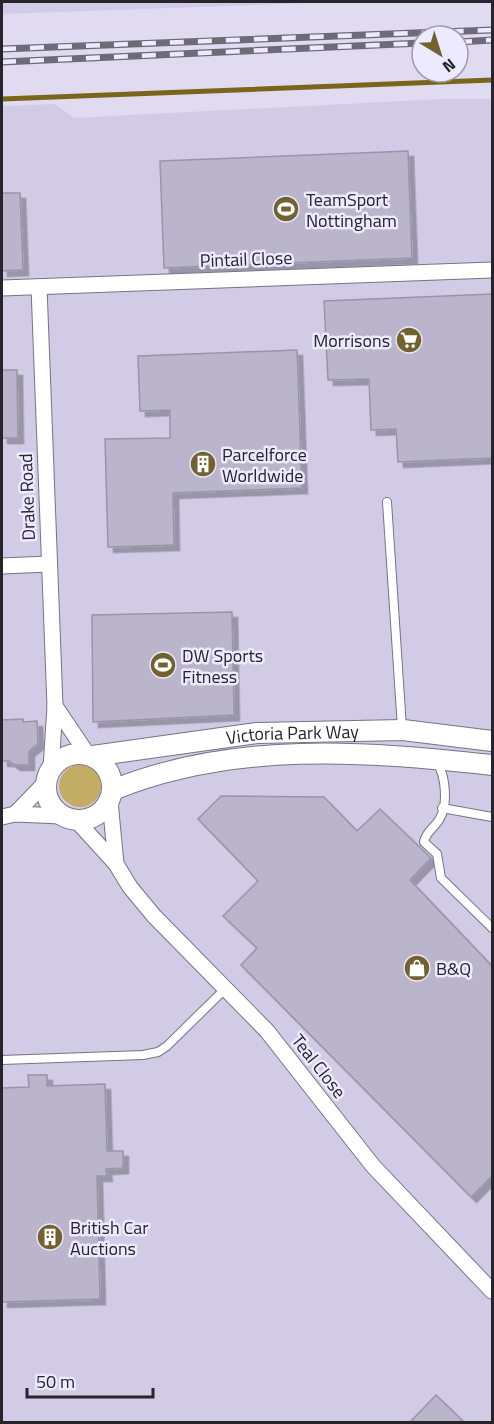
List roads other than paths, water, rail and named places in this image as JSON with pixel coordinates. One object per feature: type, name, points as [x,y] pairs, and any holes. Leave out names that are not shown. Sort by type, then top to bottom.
[{"type":"street","name":"Pintail Close","points":[[2,288],[492,270]]},
{"type":"street","name":"Drake Road","points":[[39,287],[55,706],[49,775]]},
{"type":"street","points":[[2,566],[49,564]]},
{"type":"street","points":[[8,815],[94,818],[111,796],[112,778],[105,765],[91,755],[55,706]]},
{"type":"street","name":"Victoria Park Way","points":[[91,755],[240,735],[403,730],[492,741]]},
{"type":"street","name":"Victoria Park Way","points":[[111,796],[158,773],[275,755],[366,753],[492,765]]},
{"type":"street","points":[[8,815],[66,757],[91,755]]},
{"type":"street","points":[[49,775],[46,795],[51,806],[69,818]]},
{"type":"street","name":"Teal Close","points":[[111,796],[116,864]]},
{"type":"street","name":"Teal Close","points":[[69,818],[116,864],[130,887],[154,916],[226,987],[302,1074],[373,1166],[492,1291]]},
{"type":"lane","points":[[387,502],[403,730]]},
{"type":"lane","points":[[432,758],[442,769],[445,778],[441,817],[426,834],[424,842],[437,854],[441,878],[492,928]]},
{"type":"lane","points":[[442,808],[492,817]]},
{"type":"lane","points":[[2,1060],[158,1052],[226,987]]},
{"type":"waterway","points":[[2,99],[492,80]]},
{"type":"railway","points":[[2,49],[492,30]]},
{"type":"railway","points":[[470,41],[492,40]]},
{"type":"railway","points":[[2,62],[410,44]]},
{"type":"place","name":"TeamSport Nottingham","points":[[286,209]]},
{"type":"place","name":"Morrisons","points":[[409,340]]},
{"type":"place","name":"Parcelforce Worldwide","points":[[203,464]]},
{"type":"place","name":"DW Sports Fitness","points":[[163,665]]},
{"type":"place","name":"B&Q","points":[[417,968]]},
{"type":"place","name":"British Car Auctions","points":[[50,1237]]}]
